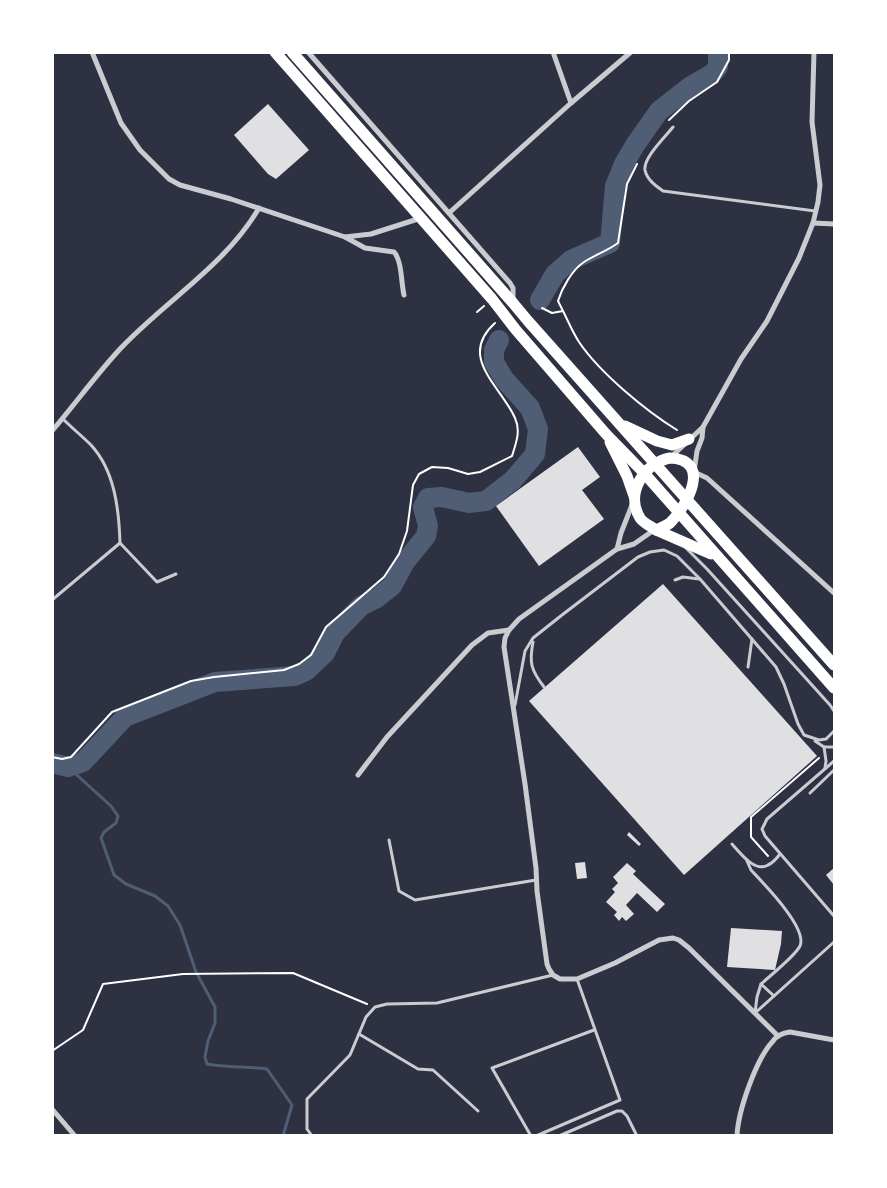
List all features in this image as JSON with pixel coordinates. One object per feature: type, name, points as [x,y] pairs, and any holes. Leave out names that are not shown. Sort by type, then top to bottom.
[{"type":"highway","points":[[275,52],[492,299],[606,434],[644,473],[834,688]]},
{"type":"highway","points":[[292,52],[834,665]]},
{"type":"highway","points":[[619,423],[657,441],[672,445],[689,439]]},
{"type":"highway","points":[[606,434],[627,476],[641,520],[656,530],[718,557]]},
{"type":"highway","points":[[657,441],[676,457],[693,477],[700,503],[709,524]]},
{"type":"highway","points":[[635,498],[638,481],[644,473],[655,463],[676,457]]},
{"type":"highway","points":[[656,530],[668,524],[679,513],[688,499],[693,477]]},
{"type":"street","points":[[92,52],[121,123],[140,150],[170,179],[180,185],[258,208],[345,237],[365,248],[394,252],[399,258],[404,295]]},
{"type":"street","points":[[308,52],[510,283],[513,288],[513,302]]},
{"type":"street","points":[[553,52],[571,103]]},
{"type":"street","points":[[449,213],[571,103],[631,52]]},
{"type":"street","points":[[814,52],[812,122],[820,185],[813,223],[799,258],[767,321],[741,359],[704,427],[697,451],[693,477],[707,478],[834,593]]},
{"type":"street","points":[[52,431],[121,349],[226,252],[248,225],[258,208]]},
{"type":"street","points":[[345,237],[371,234],[421,218]]},
{"type":"street","points":[[813,223],[834,224]]},
{"type":"street","points":[[676,457],[689,439],[704,427]]},
{"type":"street","points":[[617,549],[621,533],[635,498]]},
{"type":"street","points":[[656,530],[634,544],[617,549],[534,607],[509,630],[505,638],[504,647],[527,793],[547,964],[553,975],[560,979],[577,979],[615,963],[659,940],[673,938],[690,948],[778,1036]]},
{"type":"street","points":[[358,775],[387,737],[472,644],[488,633],[509,630]]},
{"type":"street","points":[[737,1136],[742,1106],[761,1058],[778,1036],[797,1032],[834,1040]]},
{"type":"street","points":[[52,1109],[75,1136]]},
{"type":"lane","points":[[673,127],[647,160],[645,170],[651,182],[663,191],[816,211]]},
{"type":"lane","points":[[63,419],[92,446],[108,474],[119,516],[120,543],[157,582],[176,574]]},
{"type":"lane","points":[[677,538],[707,568],[834,711]]},
{"type":"lane","points":[[52,600],[120,543]]},
{"type":"lane","points":[[514,708],[525,651],[533,638],[638,557],[650,552],[664,550],[677,556],[700,579],[776,667],[804,735],[824,747],[834,747]]},
{"type":"lane","points":[[675,580],[683,577],[700,579]]},
{"type":"lane","points":[[533,638],[531,651],[534,674],[544,687]]},
{"type":"lane","points":[[748,667],[752,639]]},
{"type":"lane","points":[[813,740],[826,739],[834,731]]},
{"type":"lane","points":[[824,747],[825,769]]},
{"type":"lane","points":[[834,761],[767,819],[762,830],[780,854],[834,916]]},
{"type":"lane","points":[[810,793],[834,770]]},
{"type":"lane","points":[[389,840],[399,891],[415,900],[536,880]]},
{"type":"lane","points":[[732,844],[747,861],[751,870],[794,921],[800,933],[801,944],[795,952],[761,984],[755,1013]]},
{"type":"lane","points":[[747,861],[762,867],[768,865],[780,854]]},
{"type":"lane","points":[[755,1013],[834,942]]},
{"type":"lane","points":[[312,1136],[307,1129],[307,1099],[350,1056],[366,1017],[375,1007],[387,1004],[437,1003],[553,975]]},
{"type":"lane","points":[[536,1136],[620,1100],[577,979]]},
{"type":"lane","points":[[761,984],[774,996]]},
{"type":"lane","points":[[531,1136],[492,1068],[594,1030]]},
{"type":"lane","points":[[359,1034],[418,1069],[433,1070],[478,1111]]},
{"type":"lane","points":[[559,1136],[617,1111],[622,1111],[627,1116],[638,1136]]},
{"type":"path","points":[[669,120],[689,102],[717,82],[729,60],[729,52]]},
{"type":"path","points":[[641,158],[627,184],[618,243],[582,263],[561,290],[558,301],[579,342],[600,367],[656,417],[689,439]]},
{"type":"path","points":[[542,308],[552,313],[563,311]]},
{"type":"path","points":[[52,758],[62,759],[71,757],[103,720],[120,708],[191,681],[284,670],[299,664],[311,655],[326,627],[384,577],[399,554],[407,531],[413,485],[420,474],[432,467],[448,468],[468,474],[480,472],[512,456],[519,434],[516,418],[483,367],[480,347],[487,330],[504,315]]},
{"type":"path","points":[[52,1051],[83,1030],[103,984],[189,974],[293,973],[375,1007]]},
{"type":"building","points":[[268,104],[309,150],[276,179],[268,174],[234,135]]},
{"type":"building","points":[[578,447],[600,477],[582,490],[604,519],[539,566],[496,506]]},
{"type":"building","points":[[663,584],[817,756],[684,875],[529,701]]},
{"type":"building","points":[[629,832],[641,844],[639,846],[627,835]]},
{"type":"building","points":[[585,862],[587,878],[577,879],[575,863]]},
{"type":"building","points":[[627,863],[636,871],[633,874],[665,904],[657,912],[637,893],[626,905],[634,914],[626,921],[622,917],[619,921],[614,915],[617,912],[606,902],[615,892],[612,889],[618,883],[613,877]]},
{"type":"building","points":[[834,868],[834,885],[826,875]]},
{"type":"building","points":[[731,928],[782,931],[775,970],[727,967]]},
{"type":"waterway","points":[[540,300],[555,274],[571,260],[610,243],[615,186],[624,164],[659,111],[691,86],[712,74],[718,67],[718,52]]},
{"type":"waterway","points":[[52,763],[68,767],[83,762],[125,717],[215,682],[295,676],[306,671],[325,653],[335,633],[361,606],[377,598],[392,586],[405,562],[426,536],[428,526],[423,507],[428,498],[442,497],[469,503],[486,501],[513,480],[535,454],[538,429],[530,408],[504,379],[494,362],[494,350],[499,340]]},
{"type":"waterway","points":[[68,767],[111,806],[118,816],[116,823],[104,832],[101,838],[114,875],[126,884],[155,896],[168,906],[180,925],[196,972],[215,1007],[215,1023],[208,1041],[205,1057],[207,1064],[267,1069],[292,1105],[283,1136]]}]
